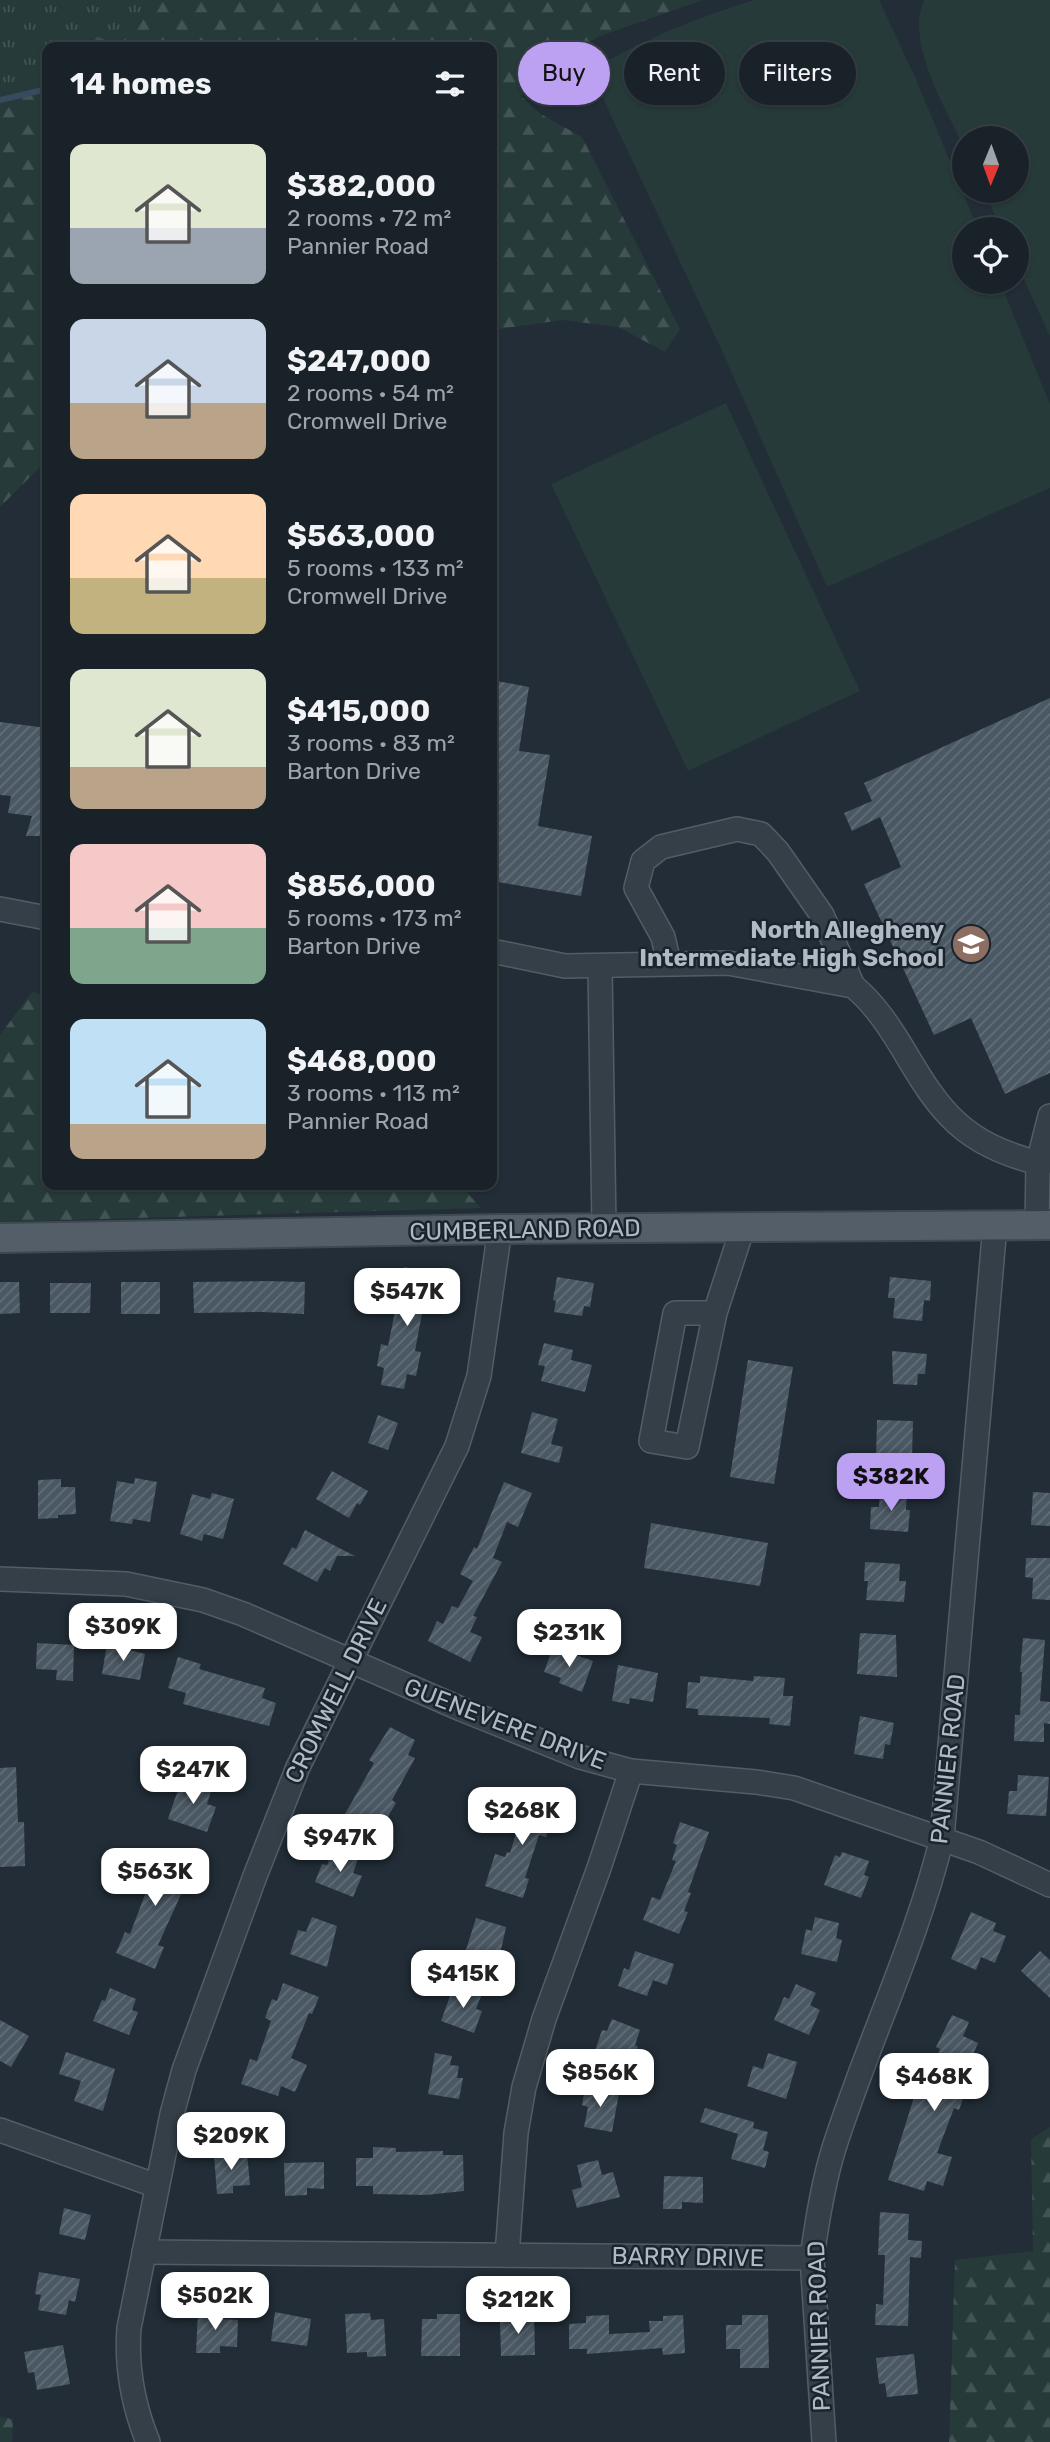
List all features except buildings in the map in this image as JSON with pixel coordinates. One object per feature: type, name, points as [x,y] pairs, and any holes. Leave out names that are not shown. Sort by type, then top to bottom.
[{"type":"main road","name":"CUMBERLAND ROAD","points":[[0,1238],[500,1229],[1043,1225]]},
{"type":"street","points":[[669,962],[663,937],[636,888],[642,862],[661,847],[737,829],[761,834],[778,852],[822,915],[853,986]]},
{"type":"street","points":[[0,909],[42,917]]},
{"type":"street","points":[[497,952],[565,966],[728,963],[853,986],[866,996],[879,1013],[926,1088],[950,1119],[983,1143],[1009,1155],[1044,1162]]},
{"type":"street","points":[[600,966],[604,1228]]},
{"type":"street","points":[[1043,1225],[1044,1162],[1050,1116]]},
{"type":"street","name":"PANNIER ROAD","points":[[824,2442],[811,2258],[834,2148],[923,1902],[942,1838],[995,1225]]},
{"type":"street","points":[[715,1314],[675,1314],[651,1441],[687,1447],[715,1314],[743,1227]]},
{"type":"street","name":"CROMWELL DRIVE","points":[[148,2442],[130,2381],[128,2328],[172,2114],[201,2020],[279,1812],[349,1661],[457,1446],[479,1376],[500,1229]]},
{"type":"street","name":"GUENEVERE DRIVE","points":[[0,1579],[126,1584],[163,1590],[243,1615],[580,1757],[631,1771],[794,1788],[979,1852],[1050,1885]]},
{"type":"street","points":[[507,2255],[516,2133],[524,2087],[544,2019],[631,1771]]},
{"type":"street","points":[[0,2130],[157,2186]]},
{"type":"street","name":"BARRY DRIVE","points":[[144,2252],[811,2258]]},
{"type":"green space","points":[[0,0],[147,0],[140,22],[122,42],[42,42],[42,88],[10,97],[0,103]]},
{"type":"green space","points":[[147,0],[703,0],[589,42],[518,42],[518,105],[531,105],[539,113],[582,137],[680,329],[665,352],[618,327],[563,320],[497,329],[497,42],[122,42],[140,22]]},
{"type":"green space","points":[[754,0],[879,0],[952,166],[952,203],[967,203],[973,217],[952,217],[952,294],[1005,294],[1050,404],[1050,488],[827,587],[722,351],[606,105],[610,105],[610,60],[624,52],[624,105],[725,105],[725,42],[644,42]]},
{"type":"green space","points":[[924,0],[1050,0],[1050,337],[1029,291],[1029,217],[996,217],[989,203],[1029,203],[1029,126],[954,126],[923,54],[920,13]]},
{"type":"green space","points":[[42,88],[42,465],[0,507],[0,103],[10,97]]},
{"type":"green space","points":[[726,403],[860,691],[688,771],[551,484]]},
{"type":"green space","points":[[32,992],[42,995],[42,1190],[465,1190],[481,1208],[0,1222],[0,1035]]},
{"type":"green space","points":[[1050,2127],[1050,2442],[949,2442],[955,2260],[1033,2251],[1031,2139]]},
{"type":"green space","points":[[0,2417],[13,2419],[12,2442],[0,2442]]},
{"type":"waterway","points":[[98,40],[103,42]]},
{"type":"waterway","points":[[0,100],[42,90]]},
{"type":"place","name":"North Allegheny Intermediate High School","points":[[971,944]]}]
